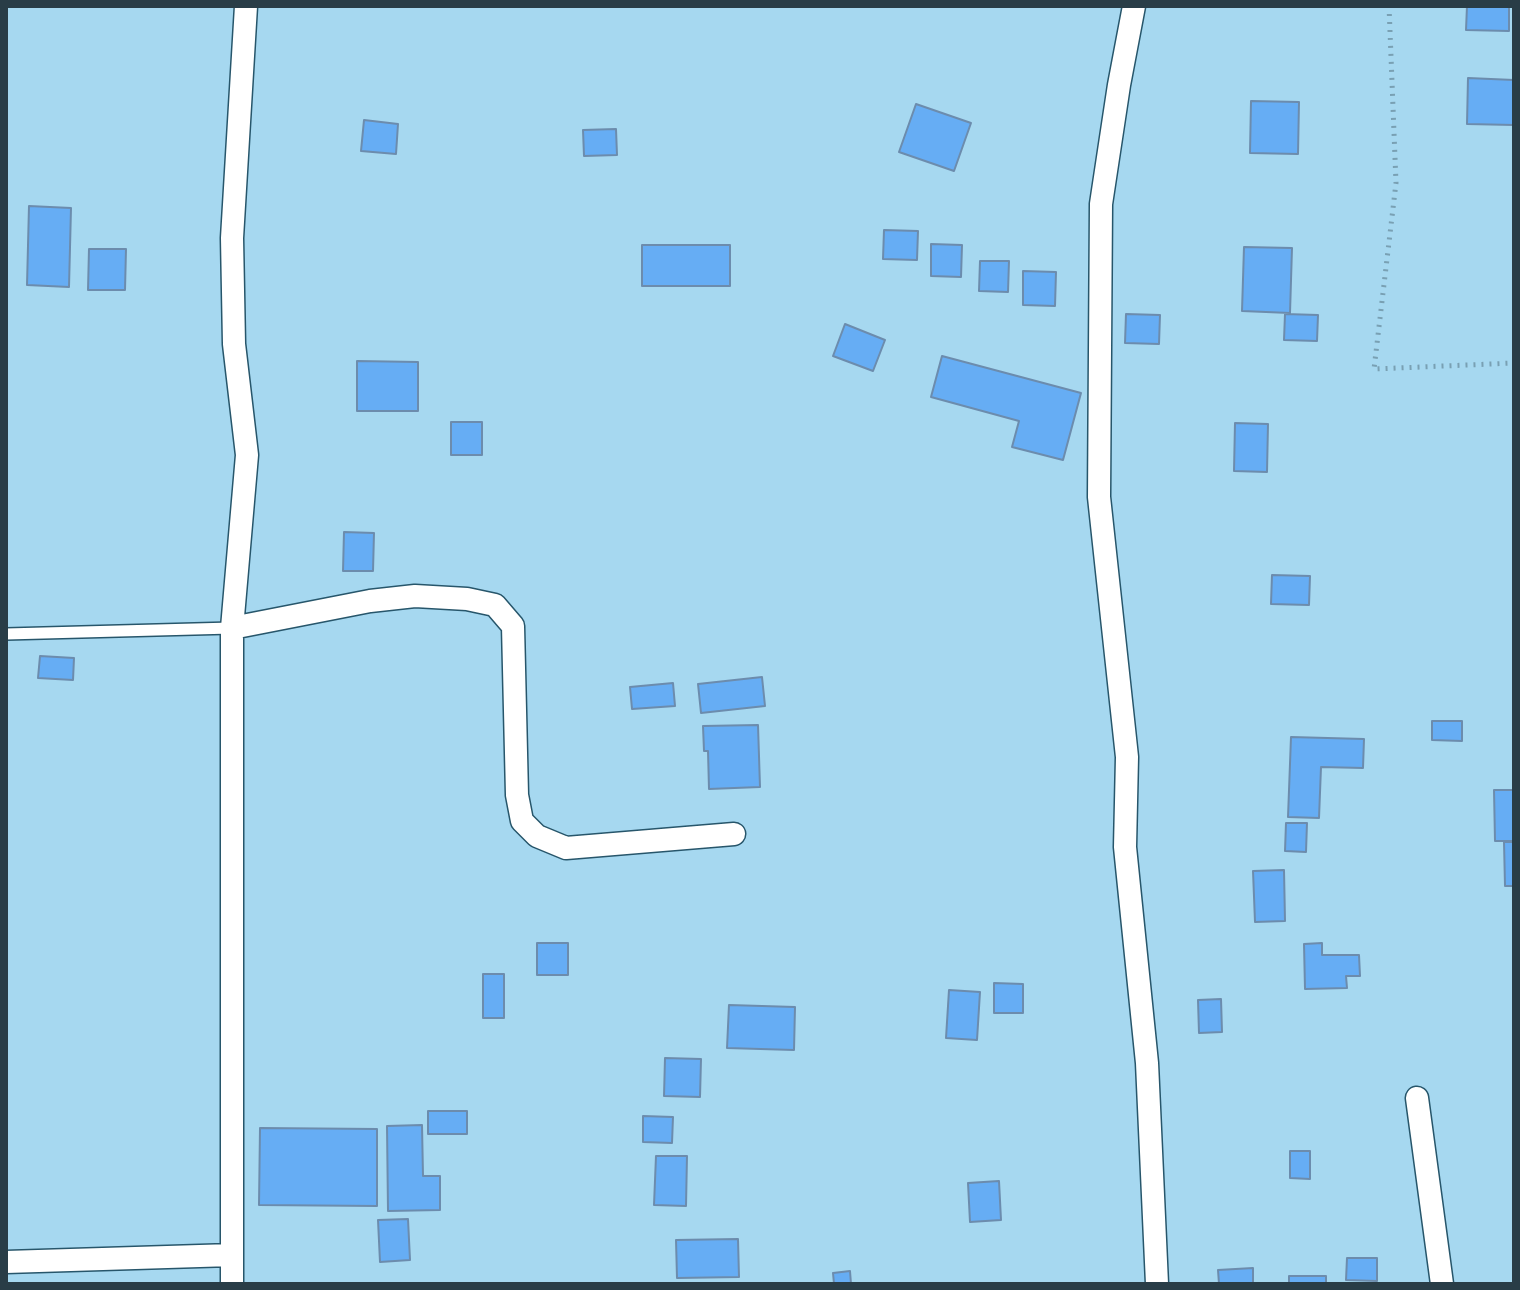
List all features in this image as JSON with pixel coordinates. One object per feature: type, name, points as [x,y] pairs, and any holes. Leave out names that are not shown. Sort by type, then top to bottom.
[{"type":"street","points":[[232,1284],[232,628],[247,455],[234,344],[232,238],[246,6]]},
{"type":"street","points":[[1134,6],[1101,204],[1099,497],[1127,757],[1125,847],[1147,1063],[1157,1284]]},
{"type":"street","points":[[232,628],[370,601],[415,596],[467,599],[495,605],[513,626],[517,795],[522,821],[537,836],[566,848],[734,834]]},
{"type":"street","points":[[1417,1098],[1442,1284]]},
{"type":"street","points":[[6,1262],[232,1255]]},
{"type":"lane","points":[[6,634],[232,628]]},
{"type":"path","points":[[1389,6],[1396,183],[1374,369],[1514,363]]},
{"type":"building","points":[[1467,6],[1509,6],[1509,31],[1466,30]]},
{"type":"building","points":[[1468,78],[1514,80],[1514,125],[1467,124]]},
{"type":"building","points":[[1251,101],[1299,102],[1298,154],[1250,153]]},
{"type":"building","points":[[916,104],[971,123],[954,171],[899,152]]},
{"type":"building","points":[[364,120],[398,124],[396,154],[361,151]]},
{"type":"building","points":[[616,129],[617,155],[584,156],[583,130]]},
{"type":"building","points":[[29,206],[71,208],[69,287],[27,285]]},
{"type":"building","points":[[884,230],[918,231],[917,260],[883,259]]},
{"type":"building","points":[[931,244],[962,245],[961,277],[931,276]]},
{"type":"building","points":[[642,245],[730,245],[730,286],[642,286]]},
{"type":"building","points":[[1244,247],[1292,248],[1290,313],[1242,311]]},
{"type":"building","points":[[89,249],[126,249],[125,290],[88,290]]},
{"type":"building","points":[[980,261],[1009,261],[1008,292],[979,291]]},
{"type":"building","points":[[1023,271],[1056,272],[1055,306],[1023,305]]},
{"type":"building","points":[[1126,314],[1160,315],[1159,344],[1125,343]]},
{"type":"building","points":[[1285,314],[1318,315],[1317,341],[1284,340]]},
{"type":"building","points":[[845,324],[885,340],[873,371],[833,356]]},
{"type":"building","points":[[942,356],[1081,393],[1063,460],[1012,447],[1019,421],[931,397]]},
{"type":"building","points":[[357,361],[418,362],[418,411],[357,411]]},
{"type":"building","points":[[451,422],[482,422],[482,455],[451,455]]},
{"type":"building","points":[[1235,423],[1268,424],[1267,472],[1234,471]]},
{"type":"building","points":[[344,532],[374,533],[373,571],[343,571]]},
{"type":"building","points":[[1272,575],[1310,576],[1309,605],[1271,604]]},
{"type":"building","points":[[40,656],[74,658],[73,680],[38,678]]},
{"type":"building","points":[[762,677],[765,706],[701,713],[698,684]]},
{"type":"building","points":[[673,683],[675,706],[632,709],[630,687]]},
{"type":"building","points":[[1432,721],[1462,721],[1462,741],[1432,740]]},
{"type":"building","points":[[758,725],[760,787],[709,789],[708,751],[704,751],[703,726]]},
{"type":"building","points":[[1291,737],[1364,739],[1363,768],[1321,767],[1319,818],[1288,817]]},
{"type":"building","points":[[1494,790],[1513,790],[1514,841],[1495,841]]},
{"type":"building","points":[[1286,823],[1307,823],[1306,852],[1285,851]]},
{"type":"building","points":[[1504,842],[1514,842],[1514,886],[1505,886]]},
{"type":"building","points":[[1284,870],[1285,921],[1255,922],[1253,871]]},
{"type":"building","points":[[537,943],[568,943],[568,975],[537,975]]},
{"type":"building","points":[[1322,943],[1322,955],[1359,955],[1360,976],[1346,976],[1347,988],[1305,989],[1304,944]]},
{"type":"building","points":[[483,974],[504,974],[504,1018],[483,1018]]},
{"type":"building","points":[[994,983],[1023,984],[1023,1013],[994,1013]]},
{"type":"building","points":[[949,990],[980,992],[977,1040],[946,1038]]},
{"type":"building","points":[[1221,999],[1222,1032],[1199,1033],[1198,1000]]},
{"type":"building","points":[[729,1005],[795,1007],[794,1050],[727,1048]]},
{"type":"building","points":[[665,1058],[701,1059],[700,1097],[664,1096]]},
{"type":"building","points":[[428,1111],[467,1111],[467,1134],[428,1134]]},
{"type":"building","points":[[643,1116],[673,1117],[672,1143],[643,1142]]},
{"type":"building","points":[[422,1125],[423,1176],[440,1176],[440,1210],[388,1211],[387,1126]]},
{"type":"building","points":[[260,1128],[377,1129],[377,1206],[259,1205]]},
{"type":"building","points":[[1290,1151],[1310,1151],[1310,1179],[1290,1178]]},
{"type":"building","points":[[656,1156],[687,1156],[686,1206],[654,1205]]},
{"type":"building","points":[[999,1181],[1001,1220],[970,1222],[968,1183]]},
{"type":"building","points":[[408,1219],[410,1260],[380,1262],[378,1220]]},
{"type":"building","points":[[738,1239],[739,1277],[677,1278],[676,1240]]},
{"type":"building","points":[[1347,1258],[1377,1258],[1377,1281],[1346,1280]]},
{"type":"building","points":[[1253,1268],[1253,1284],[1219,1284],[1218,1270]]},
{"type":"building","points":[[850,1271],[851,1284],[834,1284],[833,1273]]},
{"type":"building","points":[[1289,1276],[1326,1276],[1326,1284],[1289,1284]]}]
